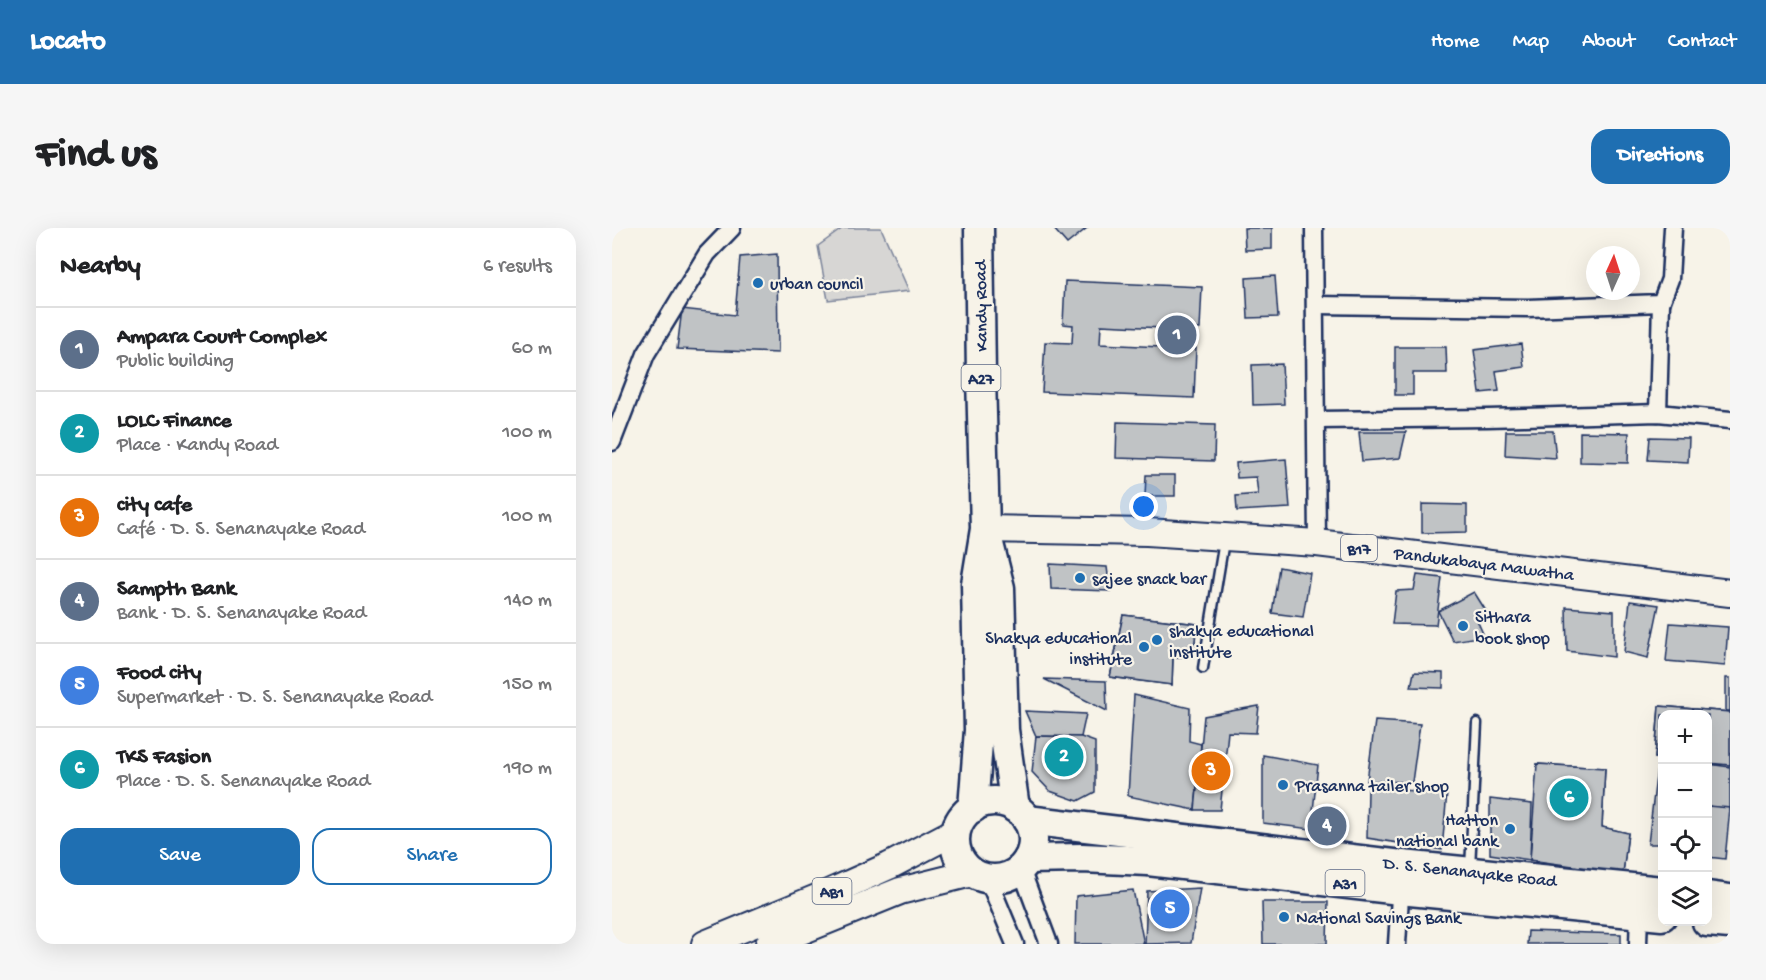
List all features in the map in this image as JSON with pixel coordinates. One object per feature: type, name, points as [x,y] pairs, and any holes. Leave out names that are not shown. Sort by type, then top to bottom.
[{"type":"highway","name":"Kandy Road","points":[[973,808],[979,730],[976,584],[985,529],[979,228]]},
{"type":"highway","name":"Kandy Road","points":[[985,529],[1000,588],[1004,730],[1021,814]]},
{"type":"highway","points":[[994,801],[1005,803],[1021,814],[1031,829],[1033,840],[1025,864],[1006,878],[980,876],[959,858],[956,850],[956,831],[965,814],[973,808],[994,801]]},
{"type":"highway","name":"D. S. Senanayake Road","points":[[1021,814],[1401,878],[1651,914]]},
{"type":"highway","name":"D. S. Senanayake Road","points":[[1025,864],[1082,858],[1401,878],[1470,872],[1658,891]]},
{"type":"highway","points":[[1712,897],[1730,899]]},
{"type":"highway","points":[[1712,922],[1730,924]]},
{"type":"main road","name":"Pandukabaya Mawatha","points":[[985,529],[1147,532],[1317,543],[1730,593]]},
{"type":"main road","name":"AB1","points":[[705,944],[878,871],[956,831]]},
{"type":"main road","name":"AB1","points":[[769,944],[900,891],[980,876]]},
{"type":"street","points":[[612,442],[646,354],[707,254],[732,228]]},
{"type":"street","points":[[1314,228],[1317,543]]},
{"type":"street","points":[[1658,412],[1660,303],[1671,279],[1673,228]]},
{"type":"street","points":[[1316,305],[1528,308],[1660,303]]},
{"type":"street","points":[[1317,420],[1488,418],[1658,412],[1730,420]]},
{"type":"street","points":[[1025,864],[1049,944]]},
{"type":"street","points":[[980,876],[1015,944]]},
{"type":"street","points":[[1397,944],[1401,878]]},
{"type":"street","points":[[1638,944],[1651,914]]},
{"type":"lane","points":[[1203,668],[1225,536]]},
{"type":"lane","points":[[1470,872],[1477,723]]},
{"type":"shaded area","points":[[843,228],[881,228],[909,291],[828,300],[818,246]]},
{"type":"building","points":[[1053,228],[1087,228],[1067,244]]},
{"type":"building","points":[[1244,228],[1272,228],[1272,249],[1245,250]]},
{"type":"building","name":"urban council","points":[[777,254],[778,353],[677,349],[682,309],[735,315],[740,257]]},
{"type":"building","points":[[1275,276],[1278,317],[1248,318],[1246,278]]},
{"type":"building","points":[[1065,281],[1202,287],[1200,329],[1192,329],[1191,348],[1196,348],[1194,398],[1042,392],[1045,342],[1072,343],[1073,325],[1063,324]],"holes":[[[1101,325],[1162,328],[1161,347],[1100,344]]]},
{"type":"building","points":[[1521,344],[1524,367],[1496,371],[1499,391],[1480,393],[1474,350]]},
{"type":"building","points":[[1395,347],[1446,347],[1447,373],[1413,373],[1413,395],[1395,395]]},
{"type":"building","points":[[1282,364],[1284,404],[1253,405],[1252,365]]},
{"type":"building","points":[[1117,422],[1215,425],[1214,461],[1116,458]]},
{"type":"building","points":[[1506,431],[1553,431],[1556,458],[1505,455]]},
{"type":"building","points":[[1359,432],[1406,432],[1400,458],[1362,461]]},
{"type":"building","points":[[1580,432],[1629,433],[1628,463],[1580,462]]},
{"type":"building","points":[[1650,437],[1689,438],[1688,462],[1648,460]]},
{"type":"building","points":[[1286,459],[1290,508],[1237,511],[1236,496],[1258,494],[1256,477],[1237,478],[1236,463]]},
{"type":"building","points":[[1146,475],[1175,475],[1175,496],[1145,496]]},
{"type":"building","points":[[1422,504],[1467,505],[1467,532],[1422,533]]},
{"type":"building","name":"sajee snack bar","points":[[1050,564],[1107,567],[1110,591],[1051,589]]},
{"type":"building","points":[[1279,567],[1310,573],[1303,617],[1272,613]]},
{"type":"building","points":[[1417,575],[1442,578],[1436,625],[1392,624],[1396,591],[1414,590]]},
{"type":"building","points":[[1474,592],[1486,611],[1477,620],[1484,636],[1453,641],[1438,611]]},
{"type":"building","points":[[1630,601],[1659,605],[1648,658],[1624,652]]},
{"type":"building","points":[[1566,607],[1614,611],[1614,657],[1567,651]]},
{"type":"building","name":"shakya educational institute","points":[[1123,615],[1197,624],[1193,657],[1173,657],[1172,685],[1110,677]]},
{"type":"building","name":"shakya educational institute","points":[[1123,615],[1197,624],[1193,657],[1173,657],[1172,685],[1110,677]]},
{"type":"building","points":[[1670,623],[1728,627],[1725,666],[1666,661]]},
{"type":"building","points":[[1414,672],[1443,673],[1443,688],[1411,687]]},
{"type":"building","points":[[1726,678],[1730,678],[1730,711],[1726,711]]},
{"type":"building","points":[[1044,679],[1106,681],[1107,711]]},
{"type":"building","points":[[1134,695],[1190,708],[1189,741],[1201,744],[1195,810],[1128,796]]},
{"type":"building","points":[[1259,706],[1256,733],[1228,732],[1220,810],[1195,810],[1204,716]]},
{"type":"building","points":[[1659,706],[1706,710],[1659,710]]},
{"type":"building","points":[[1659,706],[1706,710],[1659,710]]},
{"type":"building","points":[[1712,710],[1730,712],[1730,765],[1712,763]]},
{"type":"building","points":[[1712,710],[1730,712],[1730,765],[1712,763]]},
{"type":"building","points":[[1025,711],[1086,714],[1081,737],[1036,736]]},
{"type":"building","points":[[1658,719],[1658,758],[1655,758]]},
{"type":"building","points":[[1658,719],[1658,758],[1655,758]]},
{"type":"building","points":[[1375,721],[1420,724],[1412,782],[1367,781]]},
{"type":"building","points":[[1036,736],[1081,737],[1095,742],[1095,792],[1078,801],[1050,791],[1032,772]]},
{"type":"building","points":[[1263,755],[1318,765],[1311,829],[1263,823]]},
{"type":"building","points":[[1537,764],[1605,768],[1602,827],[1628,833],[1623,873],[1535,861]]},
{"type":"building","points":[[1537,764],[1605,768],[1602,827],[1628,833],[1623,873],[1530,860]]},
{"type":"building","points":[[1712,765],[1730,767],[1730,809],[1712,807]]},
{"type":"building","points":[[1657,768],[1658,768],[1658,844],[1648,844]]},
{"type":"building","points":[[1368,789],[1447,792],[1442,850],[1367,838]]},
{"type":"building","name":"Hatton national bank","points":[[1490,799],[1532,804],[1530,860],[1490,854]]},
{"type":"building","points":[[1712,806],[1730,808],[1725,859],[1712,857]]},
{"type":"building","points":[[1200,888],[1191,943],[1145,944],[1147,891]]},
{"type":"building","points":[[1133,890],[1144,944],[1075,944],[1076,896]]},
{"type":"building","points":[[1262,902],[1328,902],[1327,944],[1263,944]]},
{"type":"building","points":[[1528,931],[1621,934],[1621,944],[1527,944]]},
{"type":"place","name":"urban council","points":[[758,283]]},
{"type":"place","name":"Ampara Court Complex","points":[[1177,335]]},
{"type":"place","name":"sajee snack bar","points":[[1080,578]]},
{"type":"place","name":"Sithara book shop","points":[[1463,626]]},
{"type":"place","name":"shakya educational institute","points":[[1157,640]]},
{"type":"place","name":"Shakya educational institute","points":[[1144,647]]},
{"type":"place","name":"LOLC Finance","points":[[1064,757]]},
{"type":"place","name":"city cafe","points":[[1211,771]]},
{"type":"place","name":"Prasanna tailer shop","points":[[1283,785]]},
{"type":"place","name":"TKS Fasion","points":[[1569,798]]},
{"type":"place","name":"Sampth Bank","points":[[1327,826]]},
{"type":"place","name":"Hatton national bank","points":[[1510,829]]},
{"type":"place","name":"Food city","points":[[1170,909]]},
{"type":"place","name":"National Savings Bank","points":[[1284,917]]}]
